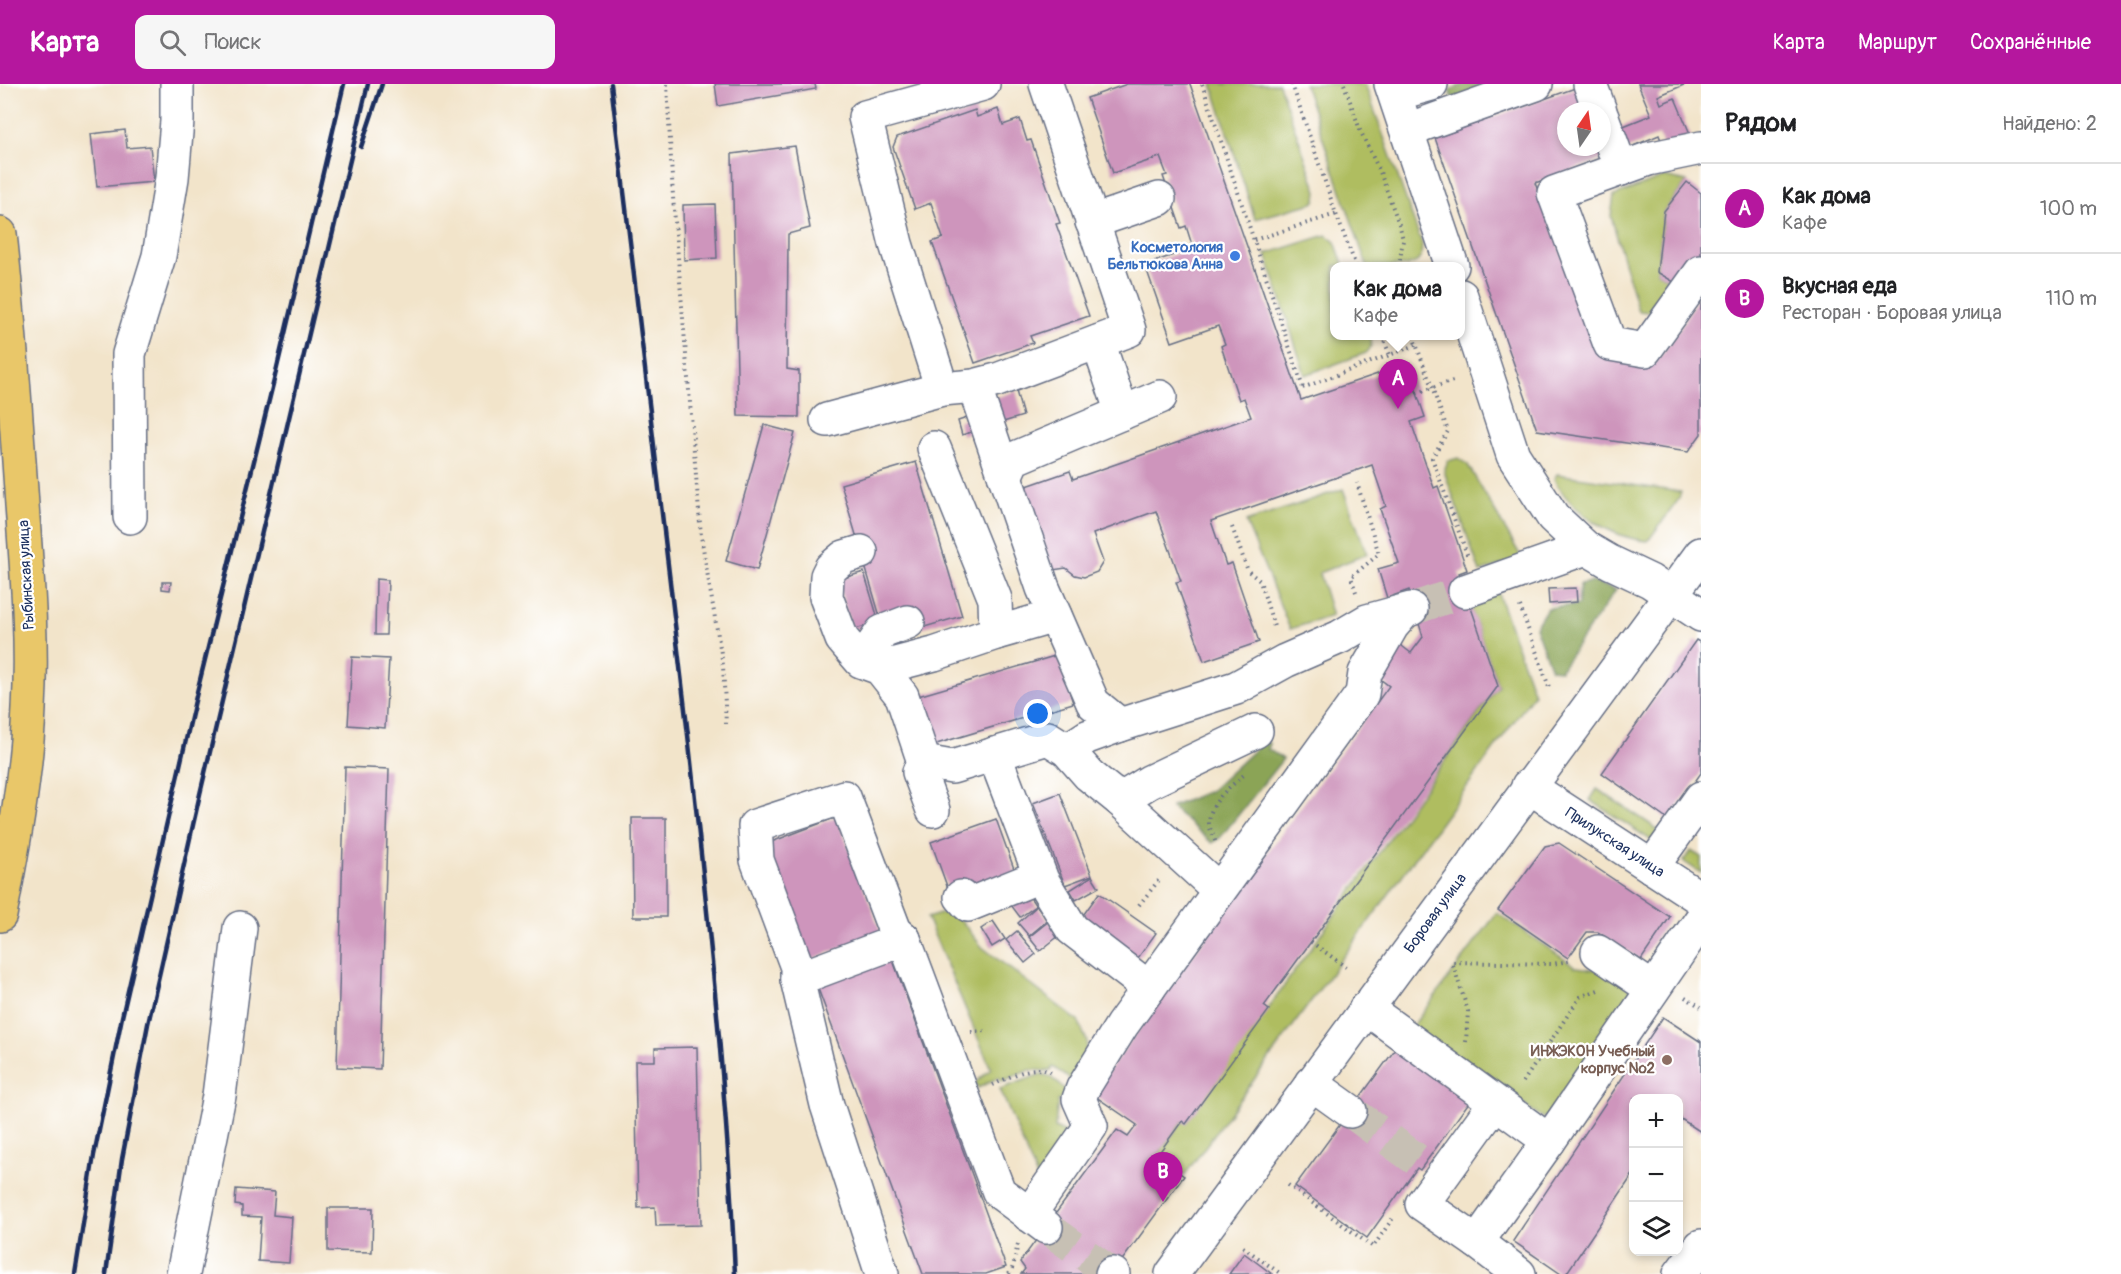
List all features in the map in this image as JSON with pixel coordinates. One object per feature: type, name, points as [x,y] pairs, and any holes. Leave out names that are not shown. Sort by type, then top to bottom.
[{"type":"main road","name":"Рыбинская улица","points":[[0,234],[7,396],[25,552],[30,643],[29,708],[23,787],[0,915]]},
{"type":"street","points":[[130,517],[129,354],[159,256],[172,178],[177,121],[177,84]]},
{"type":"street","points":[[983,84],[914,92],[865,117],[896,244],[958,388],[1005,477],[1043,588],[1055,616],[1072,676],[1093,703],[1120,726]]},
{"type":"street","points":[[827,420],[997,380],[1130,330],[1046,84]]},
{"type":"street","points":[[1431,84],[1393,89],[1450,262]]},
{"type":"street","points":[[1407,130],[1536,84]]},
{"type":"street","points":[[1590,84],[1597,102]]},
{"type":"street","points":[[1611,142],[1621,169]]},
{"type":"street","points":[[1701,148],[1648,159],[1554,193],[1610,344],[1645,350],[1701,272]]},
{"type":"street","points":[[1092,222],[1159,200]]},
{"type":"street","points":[[1465,308],[1513,455],[1553,517],[1586,548],[1671,594],[1701,615]]},
{"type":"street","points":[[1098,342],[1122,413]]},
{"type":"street","points":[[1005,477],[1013,459],[1160,397]]},
{"type":"street","points":[[934,448],[995,599],[996,633]]},
{"type":"street","points":[[1472,589],[1586,548]]},
{"type":"street","points":[[861,552],[844,557],[831,568],[827,576],[826,597],[842,639],[861,662],[880,668],[934,654],[1055,616]]},
{"type":"street","name":"Боровая улица","points":[[1172,1274],[1528,786],[1701,554]]},
{"type":"street","points":[[882,1274],[826,1105],[797,979],[797,967],[757,860],[755,826],[844,797],[895,931],[904,939],[999,1192],[1037,1221],[1091,1126],[1078,1099],[1122,1024],[1362,694],[1365,673],[1392,626],[1410,610],[1367,621],[1340,637],[1285,661],[1236,688],[1087,737],[1067,750]]},
{"type":"street","points":[[908,622],[882,632],[873,645],[880,668],[902,696],[919,724],[924,762],[919,772],[933,810]]},
{"type":"street","points":[[1120,800],[1149,782],[1256,731]]},
{"type":"street","points":[[924,762],[952,767],[1048,738],[1067,750],[1089,775],[1120,800],[1228,879]]},
{"type":"street","points":[[994,754],[1009,825],[1072,929],[1149,988]]},
{"type":"street","name":"Прилукская улица","points":[[1528,786],[1701,899]]},
{"type":"street","points":[[1652,867],[1701,798]]},
{"type":"street","points":[[961,897],[968,905],[1040,876]]},
{"type":"street","points":[[1477,1242],[1549,1141],[1644,983],[1701,920]]},
{"type":"street","points":[[183,1274],[219,1096],[240,928]]},
{"type":"street","points":[[797,979],[904,939]]},
{"type":"street","points":[[1598,952],[1644,983]]},
{"type":"street","points":[[1365,1008],[1549,1141]]},
{"type":"street","points":[[1311,1083],[1350,1111]]},
{"type":"street","points":[[1500,1106],[1433,1171],[1422,1204],[1519,1274]]},
{"type":"street","points":[[1680,1274],[1701,1246]]},
{"type":"path","points":[[667,84],[673,197],[701,537],[723,665],[726,723]]},
{"type":"path","points":[[1202,84],[1303,387]]},
{"type":"path","points":[[1292,84],[1354,262]]},
{"type":"path","points":[[1344,84],[1360,130],[1380,172],[1400,227],[1403,240],[1400,262]]},
{"type":"path","points":[[1254,240],[1336,214]]},
{"type":"path","points":[[1384,340],[1390,355]]},
{"type":"path","points":[[1414,340],[1448,431],[1432,458],[1472,589]]},
{"type":"path","points":[[1297,390],[1416,345]]},
{"type":"path","points":[[1417,393],[1485,370]]},
{"type":"path","points":[[1358,483],[1379,554],[1351,577],[1367,621]]},
{"type":"path","points":[[1232,527],[1248,571],[1260,581],[1285,661]]},
{"type":"path","points":[[1509,575],[1550,690]]},
{"type":"path","points":[[1228,879],[1223,855],[1209,823],[1215,804],[1245,774]]},
{"type":"path","points":[[1311,942],[1346,967]]},
{"type":"path","points":[[1463,1081],[1468,1011],[1452,962],[1552,964],[1584,958],[1598,952]]},
{"type":"path","points":[[1500,1106],[1580,997],[1644,983]]},
{"type":"path","points":[[963,1100],[1030,1070],[1041,1069],[1050,1071],[1074,1090],[1078,1099]]},
{"type":"path","points":[[1288,1185],[1373,1247],[1406,1200],[1422,1204]]},
{"type":"path","points":[[1243,1247],[1281,1274]]},
{"type":"green space","points":[[1212,84],[1279,84],[1317,191],[1316,200],[1313,203],[1255,219]]},
{"type":"green space","points":[[1304,84],[1365,84],[1422,244],[1421,257],[1417,262],[1366,262]]},
{"type":"green space","points":[[1465,84],[1516,84],[1456,107],[1449,90]]},
{"type":"green space","points":[[1664,177],[1687,182],[1664,211],[1657,272],[1679,285],[1660,313],[1638,311],[1611,216],[1614,196]]},
{"type":"green space","points":[[1326,235],[1335,242],[1342,262],[1330,262],[1330,340],[1371,340],[1370,349],[1366,353],[1305,375],[1266,254]]},
{"type":"green space","points":[[1458,458],[1468,465],[1522,558],[1480,572],[1444,471],[1448,461]]},
{"type":"green space","points":[[1557,474],[1681,492],[1679,499],[1648,541],[1634,539],[1606,529],[1581,512],[1561,491],[1554,479]]},
{"type":"green space","points":[[1343,489],[1367,554],[1319,573],[1332,616],[1290,629],[1246,522]]},
{"type":"green space","points":[[1593,582],[1616,590],[1560,670],[1551,669],[1535,627],[1547,608],[1578,605],[1580,584]]},
{"type":"green space","points":[[1496,588],[1534,694],[1184,1176],[1156,1157],[1182,1121],[1186,1123],[1498,686],[1467,598]]},
{"type":"green space","points":[[1265,740],[1270,744],[1268,749],[1283,759],[1220,838],[1212,843],[1171,807],[1211,790]]},
{"type":"green space","points":[[1597,789],[1662,832],[1655,843],[1590,800]]},
{"type":"green space","points":[[1691,851],[1701,857],[1701,873],[1683,861]]},
{"type":"green space","points":[[953,910],[982,947],[1078,1021],[1087,1041],[1085,1064],[1074,1082],[1053,1067],[1050,1071],[1030,1070],[1002,1081],[999,1077],[978,1088],[975,1083],[991,1069],[927,918]]},
{"type":"green space","points":[[1497,913],[1576,967],[1601,970],[1633,990],[1550,1116],[1543,1118],[1412,1027]]},
{"type":"green space","points":[[1041,1074],[1049,1076],[1070,1093],[1058,1101],[1055,1128],[1070,1135],[1038,1180],[1000,1089]]},
{"type":"building","points":[[715,84],[815,84],[816,89],[718,106]]},
{"type":"building","points":[[1127,84],[1190,84],[1301,400],[1407,364],[1425,417],[1411,422],[1434,488],[1438,486],[1467,570],[1459,573],[1498,686],[1264,1006],[1269,1010],[1186,1124],[1182,1121],[1156,1157],[1184,1176],[1112,1274],[1021,1274],[1025,1269],[1020,1262],[1117,1130],[1128,1137],[1137,1125],[1092,1094],[1389,686],[1375,675],[1398,643],[1411,653],[1423,637],[1409,590],[1387,598],[1378,569],[1399,563],[1380,509],[1386,506],[1372,465],[1211,521],[1226,565],[1232,563],[1259,642],[1204,661],[1176,582],[1181,581],[1156,511],[1093,534],[1103,562],[1097,572],[1084,577],[1075,575],[1066,568],[1053,570],[1024,487],[1070,471],[1073,479],[1251,417],[1244,398],[1239,400],[1221,346],[1225,344],[1218,326],[1172,342],[1145,265],[1193,248],[1186,226],[1181,228],[1163,176],[1167,175],[1160,157],[1113,173],[1087,98]]},
{"type":"building","points":[[1638,84],[1686,84],[1658,96],[1661,104],[1675,98],[1691,136],[1664,148],[1659,135],[1624,150],[1616,129],[1651,115]]},
{"type":"building","points":[[1578,87],[1584,102],[1557,102],[1557,156],[1602,156],[1603,159],[1535,183],[1600,356],[1655,364],[1676,335],[1701,292],[1701,434],[1688,452],[1537,430],[1435,138]]},
{"type":"building","points":[[998,109],[1003,125],[1020,119],[1027,141],[1031,140],[1060,223],[1056,224],[1089,316],[1030,336],[1033,343],[975,363],[932,242],[943,238],[931,203],[915,209],[893,147],[897,137],[975,110],[977,117]]},
{"type":"building","points":[[125,130],[127,148],[150,146],[154,182],[97,187],[91,134]]},
{"type":"building","points":[[795,146],[810,228],[788,234],[787,369],[799,371],[799,417],[738,416],[732,154]]},
{"type":"building","points":[[1687,182],[1701,193],[1701,255],[1679,285],[1657,272],[1664,211]]},
{"type":"building","points":[[715,204],[717,258],[684,260],[683,205]]},
{"type":"building","points":[[1016,391],[1023,416],[1000,423],[992,399]]},
{"type":"building","points":[[973,416],[977,430],[962,435],[958,421]]},
{"type":"building","points":[[764,425],[795,433],[757,570],[726,561]]},
{"type":"building","points":[[916,462],[962,616],[911,631],[881,620],[841,484]]},
{"type":"building","points":[[864,572],[879,622],[852,630],[837,580]]},
{"type":"building","points":[[376,579],[388,580],[386,635],[375,635]]},
{"type":"building","points":[[162,582],[171,582],[170,590],[162,589]]},
{"type":"building","points":[[1576,588],[1577,602],[1549,604],[1548,589]]},
{"type":"building","points":[[1696,640],[1701,643],[1701,773],[1668,820],[1602,773]]},
{"type":"building","points":[[1058,655],[1073,703],[933,745],[918,696]]},
{"type":"building","points":[[352,657],[389,659],[385,728],[348,725]]},
{"type":"building","points":[[345,767],[389,769],[380,1069],[337,1067]]},
{"type":"building","points":[[1060,793],[1092,875],[1065,885],[1033,803]]},
{"type":"building","points":[[837,817],[881,933],[809,960],[766,844]]},
{"type":"building","points":[[632,818],[666,818],[666,917],[633,917]]},
{"type":"building","points":[[996,819],[1017,877],[952,900],[931,842]]},
{"type":"building","points":[[1559,843],[1670,917],[1641,960],[1598,932],[1587,932],[1568,958],[1498,910],[1545,846]]},
{"type":"building","points":[[1092,876],[1099,887],[1076,900],[1070,890]]},
{"type":"building","points":[[1027,893],[1036,906],[1020,917],[1011,905]]},
{"type":"building","points":[[1099,893],[1156,933],[1138,958],[1081,918]]},
{"type":"building","points":[[1037,906],[1048,920],[1029,936],[1018,923]]},
{"type":"building","points":[[993,921],[1005,939],[992,947],[981,929]]},
{"type":"building","points":[[1049,921],[1060,935],[1040,951],[1029,937]]},
{"type":"building","points":[[1017,931],[1036,954],[1025,963],[1006,940]]},
{"type":"building","points":[[891,955],[1006,1267],[986,1274],[923,1274],[816,983]]},
{"type":"building","points":[[1663,1017],[1701,1042],[1701,1132],[1683,1120],[1683,1094],[1629,1094],[1629,1180],[1566,1274],[1561,1274],[1513,1241]]},
{"type":"building","points":[[697,1047],[701,1225],[656,1226],[655,1207],[638,1208],[635,1061],[655,1061],[655,1048]]},
{"type":"building","points":[[1396,1048],[1470,1101],[1420,1170],[1417,1168],[1367,1238],[1295,1186]]},
{"type":"building","points":[[236,1189],[275,1192],[273,1215],[292,1217],[289,1263],[258,1261],[261,1217],[242,1216],[242,1206],[235,1205]]},
{"type":"building","points":[[328,1208],[373,1208],[372,1252],[328,1251]]},
{"type":"building","points":[[1244,1253],[1272,1274],[1229,1274]]},
{"type":"tunnel","points":[[1415,608],[1465,591]]},
{"type":"tunnel","points":[[1350,1111],[1424,1165]]},
{"type":"tunnel","points":[[1046,1227],[1112,1274]]},
{"type":"railway","points":[[75,1274],[94,1155],[122,1017],[197,692],[344,84]]},
{"type":"railway","points":[[106,1274],[122,1159],[148,1024],[368,84]]},
{"type":"railway","points":[[361,147],[382,84]]},
{"type":"railway","points":[[611,84],[703,869],[722,1071],[735,1274]]},
{"type":"place","name":"Косметология Бельтюкова Анна","points":[[1235,256]]},
{"type":"place","name":"Как дома","points":[[1398,409]]},
{"type":"place","name":"ИНЖЭКОН Учебный корпус №2","points":[[1667,1060]]},
{"type":"place","name":"Вкусная еда","points":[[1163,1202]]}]
